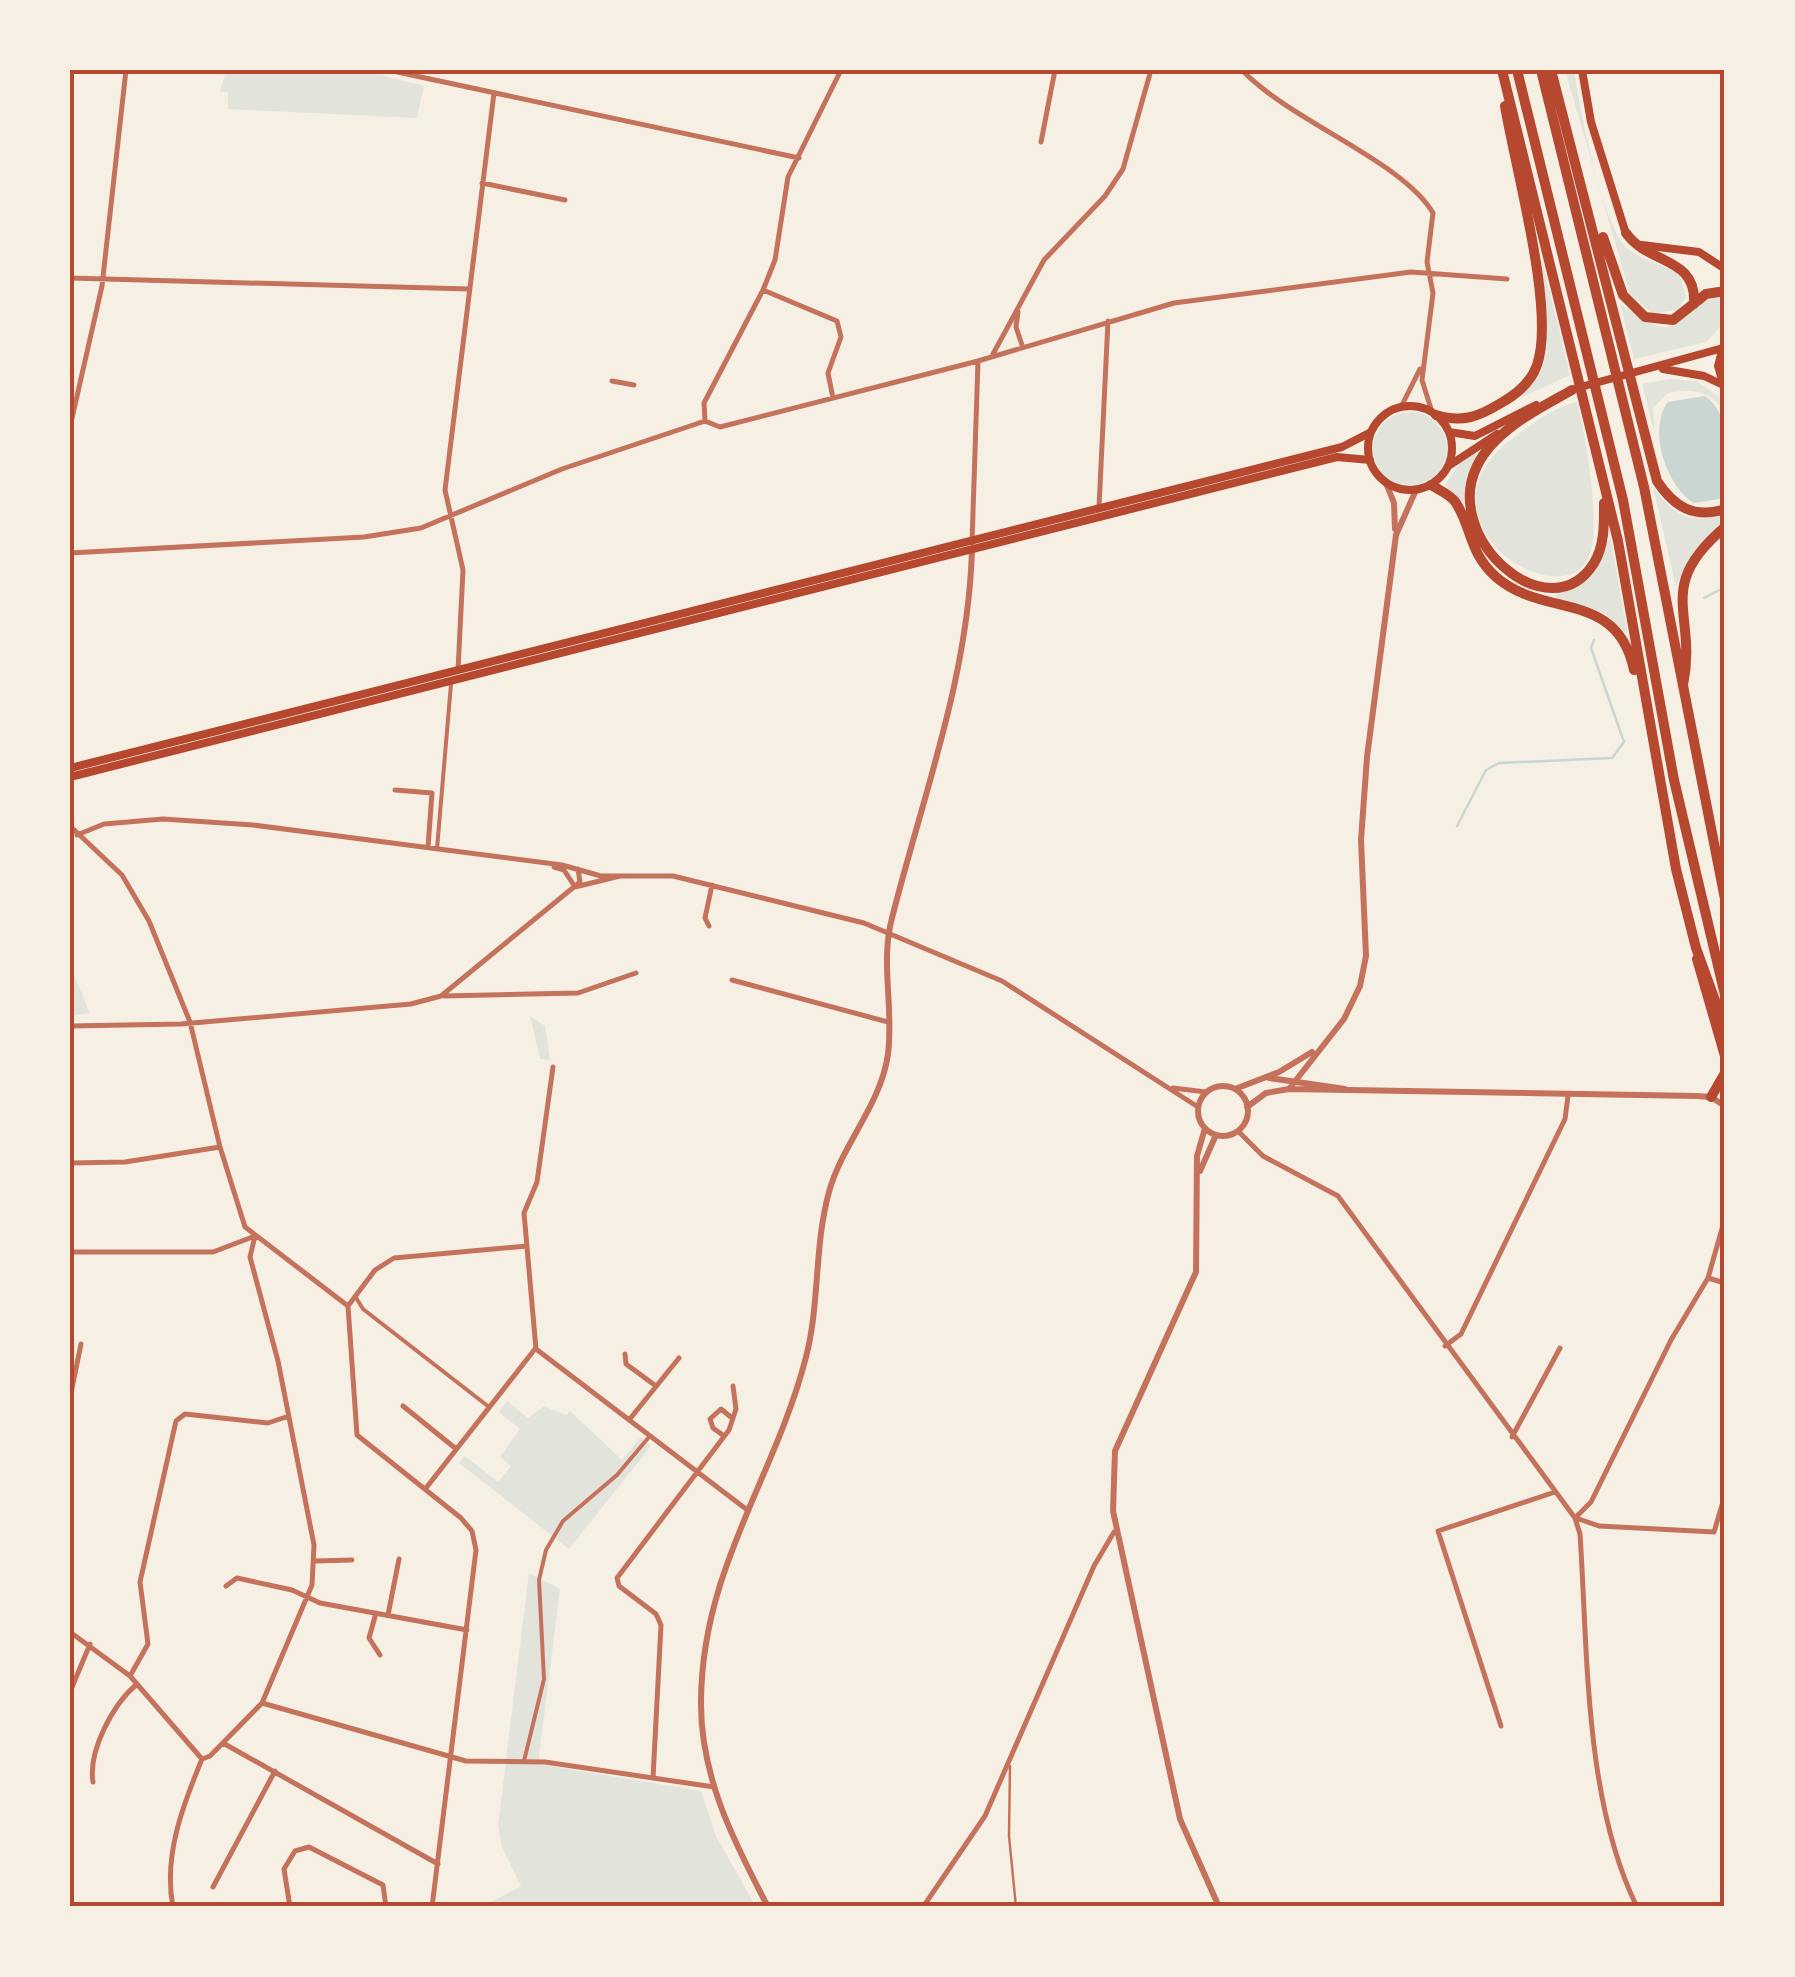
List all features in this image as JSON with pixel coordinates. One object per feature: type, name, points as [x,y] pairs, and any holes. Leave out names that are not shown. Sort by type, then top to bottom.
[{"type":"highway","points":[[1434,413],[1461,420],[1483,414],[1522,389],[1540,354],[1542,332],[1532,249],[1501,70]]},
{"type":"highway","points":[[1501,70],[1636,635],[1641,688],[1696,948],[1698,974],[1725,1056]]},
{"type":"highway","points":[[1516,70],[1623,500],[1674,780],[1725,995]]},
{"type":"highway","points":[[1540,70],[1644,486],[1725,899]]},
{"type":"highway","points":[[1551,70],[1658,481],[1669,499],[1686,510],[1710,513],[1725,508]]},
{"type":"highway","points":[[1576,156],[1628,304],[1645,317],[1663,322],[1682,316],[1706,294],[1725,291]]},
{"type":"highway","points":[[1626,234],[1646,254],[1686,271],[1692,280],[1694,304]]},
{"type":"highway","points":[[1572,390],[1501,436],[1477,464],[1472,480],[1472,518],[1489,555],[1506,570],[1520,580],[1557,586],[1572,581],[1594,563],[1603,532],[1604,492]]},
{"type":"highway","points":[[1431,485],[1457,504],[1468,539],[1496,577],[1530,596],[1589,612],[1618,632],[1641,688]]},
{"type":"highway","points":[[1682,690],[1686,669],[1683,583],[1692,561],[1725,528]]},
{"type":"highway","points":[[1696,948],[1725,1028]]},
{"type":"highway","points":[[1711,1097],[1725,1073]]},
{"type":"main road","points":[[1582,70],[1591,122],[1626,234],[1643,246],[1700,252],[1723,264]]},
{"type":"main road","points":[[1449,432],[1475,436],[1572,390],[1659,369],[1724,346]]},
{"type":"main road","points":[[1723,387],[1718,366],[1724,346]]},
{"type":"main road","points":[[1659,369],[1704,376],[1723,387]]},
{"type":"main road","points":[[70,778],[972,546],[1099,507],[1342,447],[1371,432],[1380,419],[1401,407],[1434,413],[1449,432],[1449,465]]},
{"type":"main road","points":[[1371,432],[1370,460],[1386,483],[1416,490],[1431,485],[1449,465],[1532,407]]},
{"type":"main road","points":[[70,768],[458,668],[1337,457],[1370,460]]},
{"type":"street","points":[[70,427],[104,278],[126,70]]},
{"type":"street","points":[[388,70],[798,158]]},
{"type":"street","points":[[704,420],[704,403],[776,260],[783,193],[841,70]]},
{"type":"street","points":[[1041,142],[1055,70]]},
{"type":"street","points":[[992,357],[1044,260],[1090,213],[1123,170],[1151,70]]},
{"type":"street","points":[[1242,70],[1289,108],[1417,191],[1435,222],[1430,271],[1433,293],[1423,357],[1416,384],[1401,407]]},
{"type":"street","points":[[437,848],[464,595],[445,490],[494,93]]},
{"type":"street","points":[[482,183],[565,200]]},
{"type":"street","points":[[70,553],[364,538],[421,528],[562,469],[704,420],[720,427],[978,361],[1174,303],[1430,271],[1507,279]]},
{"type":"street","points":[[70,278],[468,289]]},
{"type":"street","points":[[763,290],[837,321],[841,337],[828,373],[833,398]]},
{"type":"street","points":[[1018,308],[1016,327],[1022,346]]},
{"type":"street","points":[[1099,507],[1108,321]]},
{"type":"street","points":[[1423,357],[1423,394],[1434,413]]},
{"type":"street","points":[[768,1907],[714,1787],[702,1741],[703,1671],[718,1581],[806,1356],[821,1222],[833,1180],[885,1070],[888,933],[952,712],[972,546],[978,361]]},
{"type":"street","points":[[612,381],[634,385]]},
{"type":"street","points":[[1204,1128],[1216,1135],[1238,1131],[1246,1120],[1248,1107],[1266,1093],[1291,1085],[1351,1005],[1366,956],[1361,881],[1363,798],[1396,535],[1394,504],[1386,483]]},
{"type":"street","points":[[1396,535],[1416,490]]},
{"type":"street","points":[[395,790],[432,793],[428,848]]},
{"type":"street","points":[[72,831],[163,819],[253,825],[437,848],[578,869],[601,876],[654,873],[712,885],[888,933],[1002,981],[1198,1108],[1204,1128],[1197,1156],[1196,1272],[1116,1452],[1114,1532],[1180,1819],[1219,1907]]},
{"type":"street","points":[[72,831],[122,875],[148,921],[190,1022],[238,1214],[255,1236],[348,1306]]},
{"type":"street","points":[[551,866],[564,870],[575,888]]},
{"type":"street","points":[[575,888],[580,882],[578,869]]},
{"type":"street","points":[[441,996],[543,908],[575,888],[624,874]]},
{"type":"street","points":[[709,926],[705,918],[712,885]]},
{"type":"street","points":[[70,1026],[190,1022],[411,1004],[441,996],[578,993],[636,973]]},
{"type":"street","points":[[732,980],[889,1022]]},
{"type":"street","points":[[1198,1108],[1206,1092],[1217,1086],[1235,1089],[1267,1078],[1321,1047]]},
{"type":"street","points":[[426,1488],[536,1348],[524,1213],[537,1182],[553,1067]]},
{"type":"street","points":[[1267,1078],[1291,1085],[1356,1091],[1711,1097],[1725,1106]]},
{"type":"street","points":[[1156,1081],[1206,1092]]},
{"type":"street","points":[[1235,1089],[1248,1107]]},
{"type":"street","points":[[1445,1346],[1461,1334],[1565,1120],[1568,1096]]},
{"type":"street","points":[[1238,1131],[1263,1156],[1338,1196],[1575,1518],[1580,1534],[1595,1737],[1615,1864],[1637,1907]]},
{"type":"street","points":[[1199,1177],[1216,1135]]},
{"type":"street","points":[[70,1163],[124,1162],[220,1147]]},
{"type":"street","points":[[1575,1518],[1590,1502],[1671,1340],[1708,1278],[1725,1218]]},
{"type":"street","points":[[71,1252],[213,1252],[255,1236]]},
{"type":"street","points":[[172,1907],[172,1851],[182,1806],[202,1758],[224,1743],[262,1703],[307,1597],[316,1561],[289,1416],[250,1257],[255,1236]]},
{"type":"street","points":[[432,1907],[476,1550],[472,1531],[426,1488],[357,1435],[348,1306],[374,1270],[394,1258],[527,1246]]},
{"type":"street","points":[[1708,1278],[1725,1283]]},
{"type":"street","points":[[355,1296],[363,1309],[490,1407]]},
{"type":"street","points":[[70,1398],[81,1344]]},
{"type":"street","points":[[536,1348],[746,1509]]},
{"type":"street","points":[[1512,1436],[1560,1348]]},
{"type":"street","points":[[625,1354],[626,1364],[656,1386]]},
{"type":"street","points":[[628,1420],[679,1358]]},
{"type":"street","points":[[653,1778],[661,1625],[656,1614],[619,1586],[617,1578],[724,1436],[732,1418],[733,1386]]},
{"type":"street","points":[[403,1406],[456,1449]]},
{"type":"street","points":[[724,1436],[712,1428],[710,1419],[720,1409],[732,1418]]},
{"type":"street","points":[[130,1676],[148,1644],[140,1582],[176,1421],[184,1414],[268,1424],[289,1416]]},
{"type":"street","points":[[524,1761],[544,1679],[539,1580],[546,1550],[563,1521],[617,1476],[649,1436]]},
{"type":"street","points":[[1501,1726],[1438,1531],[1555,1492]]},
{"type":"street","points":[[1575,1518],[1599,1526],[1714,1532],[1725,1496]]},
{"type":"street","points":[[924,1906],[985,1816],[1094,1566],[1114,1532]]},
{"type":"street","points":[[316,1561],[352,1560]]},
{"type":"street","points":[[388,1615],[399,1560]]},
{"type":"street","points":[[226,1586],[237,1578],[376,1613],[467,1630]]},
{"type":"street","points":[[376,1613],[369,1638],[380,1655]]},
{"type":"street","points":[[70,1632],[130,1676],[202,1758]]},
{"type":"street","points":[[70,1692],[90,1644]]},
{"type":"street","points":[[94,1782],[91,1768],[120,1699],[138,1684]]},
{"type":"street","points":[[262,1703],[451,1758],[524,1761],[714,1787]]},
{"type":"street","points":[[224,1743],[438,1864]]},
{"type":"street","points":[[213,1886],[275,1771]]},
{"type":"street","points":[[290,1907],[284,1870],[295,1851],[309,1847],[383,1885],[386,1907]]},
{"type":"lane","points":[[1010,1765],[1009,1836],[1016,1907]]},
{"type":"lane","points":[[924,1906],[936,1907]]},
{"type":"shaded area","points":[[226,70],[361,70],[424,86],[417,118],[228,109],[228,92],[220,92]]},
{"type":"shaded area","points":[[1565,70],[1574,70],[1593,163],[1617,234],[1632,252],[1680,276],[1686,296],[1678,310],[1652,313],[1630,294]]},
{"type":"shaded area","points":[[1542,261],[1570,375],[1520,398],[1540,373],[1547,352]]},
{"type":"shaded area","points":[[1725,296],[1725,322],[1706,342],[1634,359],[1620,303],[1642,319],[1669,327],[1695,307]]},
{"type":"shaded area","points":[[1670,379],[1696,381],[1725,401],[1725,413],[1701,393],[1668,393],[1653,408],[1655,435],[1642,384]]},
{"type":"shaded area","points":[[1705,396],[1724,427],[1725,493],[1719,499],[1694,503],[1668,471],[1659,427],[1668,402]]},
{"type":"shaded area","points":[[1577,402],[1590,474],[1593,539],[1583,566],[1561,576],[1533,572],[1506,556],[1485,532],[1476,502],[1484,468],[1517,435],[1553,411]]},
{"type":"shaded area","points":[[1410,412],[1436,423],[1447,449],[1436,475],[1410,486],[1384,475],[1373,449],[1384,423]]},
{"type":"shaded area","points":[[1478,451],[1466,478],[1464,506],[1445,485],[1460,463]]},
{"type":"shaded area","points":[[1653,486],[1667,504],[1683,515],[1702,519],[1725,515],[1725,521],[1694,551],[1676,587]]},
{"type":"shaded area","points":[[1610,536],[1628,635],[1604,613],[1553,596],[1595,572]]},
{"type":"shaded area","points":[[70,965],[90,1013],[70,1016]]},
{"type":"shaded area","points":[[530,1016],[545,1026],[550,1060],[540,1059]]},
{"type":"shaded area","points":[[507,1401],[528,1418],[544,1406],[566,1415],[570,1411],[622,1460],[641,1437],[651,1446],[569,1549],[459,1463],[465,1456],[498,1482],[511,1466],[500,1457],[520,1429],[499,1412]]},
{"type":"shaded area","points":[[529,1573],[560,1589],[538,1764],[701,1791],[716,1836],[756,1907],[492,1907],[493,1901],[521,1886],[502,1847],[498,1825]]},
{"type":"waterway","points":[[1704,598],[1725,587]]},
{"type":"waterway","points":[[1457,826],[1486,770],[1499,763],[1612,758],[1624,742],[1591,648],[1594,640]]}]
